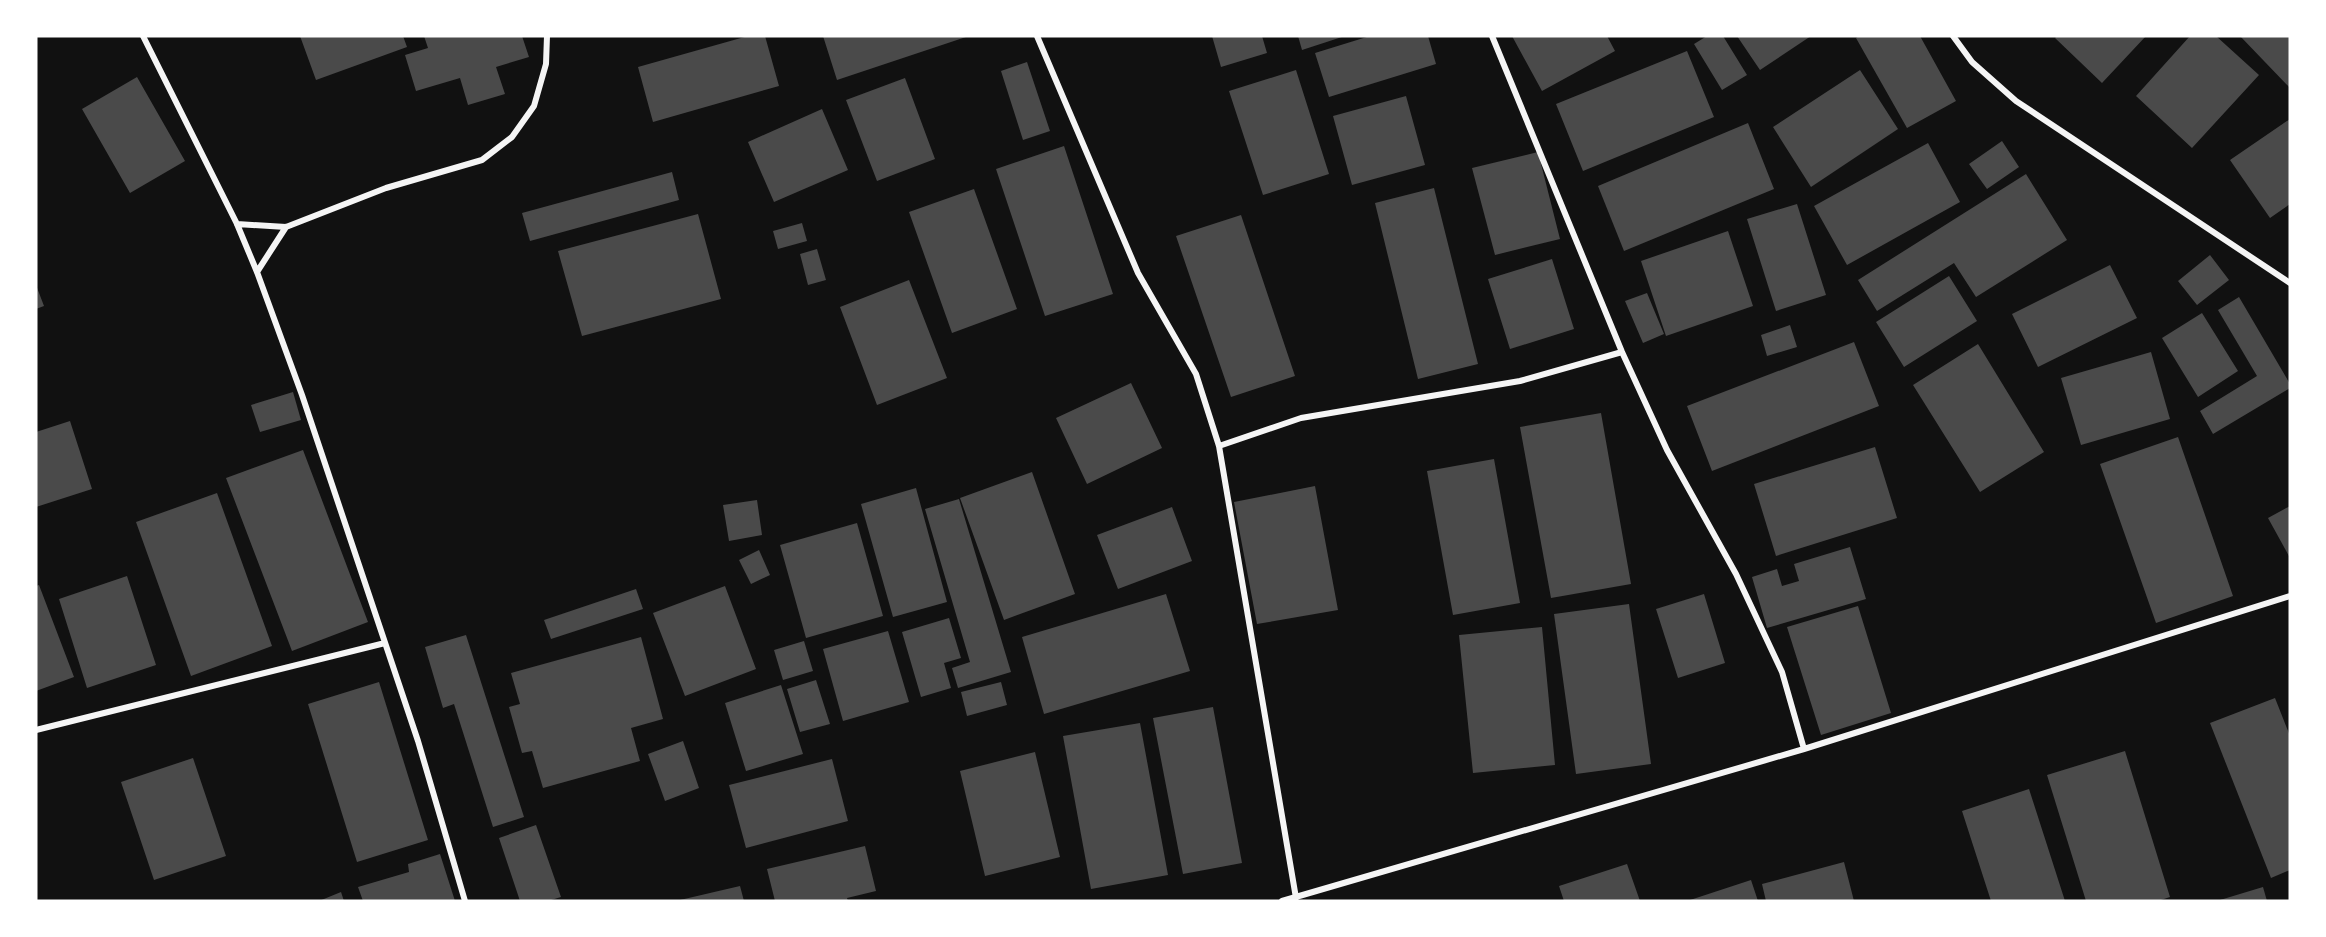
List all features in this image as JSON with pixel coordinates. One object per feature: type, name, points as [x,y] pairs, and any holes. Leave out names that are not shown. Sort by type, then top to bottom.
[{"type":"street","points":[[143,36],[237,224],[257,272],[302,395],[418,741],[465,901]]},
{"type":"street","points":[[237,224],[286,227],[386,188],[482,160],[513,137],[534,106],[546,64],[547,36]]},
{"type":"street","points":[[1037,36],[1138,273],[1196,374],[1219,446],[1296,898]]},
{"type":"street","points":[[1492,36],[1622,352],[1667,450],[1736,574],[1782,672],[1804,749]]},
{"type":"street","points":[[1953,36],[1972,62],[2016,101],[2290,283]]},
{"type":"street","points":[[257,272],[286,227]]},
{"type":"street","points":[[1219,446],[1301,418],[1520,381],[1622,352]]},
{"type":"street","points":[[1282,901],[1804,749],[2290,596]]},
{"type":"street","points":[[36,730],[385,643]]},
{"type":"building","points":[[300,36],[403,36],[407,47],[316,80]]},
{"type":"building","points":[[424,36],[522,36],[529,57],[496,67],[505,94],[468,105],[460,78],[416,91],[405,55],[428,48]]},
{"type":"building","points":[[748,36],[765,36],[779,86],[653,122],[638,67]]},
{"type":"building","points":[[823,36],[969,36],[837,80]]},
{"type":"building","points":[[1212,36],[1262,36],[1267,53],[1221,67]]},
{"type":"building","points":[[1298,36],[1345,36],[1302,50]]},
{"type":"building","points":[[1370,36],[1428,36],[1436,64],[1329,97],[1315,53]]},
{"type":"building","points":[[1512,36],[1607,36],[1615,51],[1542,91]]},
{"type":"building","points":[[1707,36],[1723,36],[1747,75],[1722,90],[1694,44]]},
{"type":"building","points":[[1737,36],[1811,36],[1760,70]]},
{"type":"building","points":[[1859,36],[1920,36],[1956,101],[1907,128],[1856,38]]},
{"type":"building","points":[[2057,36],[2146,36],[2102,83],[2055,38]]},
{"type":"building","points":[[2190,36],[2216,36],[2259,75],[2192,148],[2136,96]]},
{"type":"building","points":[[2240,36],[2290,36],[2290,88]]},
{"type":"building","points":[[1687,51],[1714,117],[1583,171],[1556,104]]},
{"type":"building","points":[[1027,62],[1050,131],[1023,140],[1001,71]]},
{"type":"building","points":[[1296,70],[1329,174],[1263,195],[1229,91]]},
{"type":"building","points":[[1860,70],[1898,129],[1811,187],[1773,127]]},
{"type":"building","points":[[137,77],[185,161],[130,193],[82,109]]},
{"type":"building","points":[[905,78],[935,159],[877,181],[846,100]]},
{"type":"building","points":[[1406,96],[1425,165],[1352,185],[1333,116]]},
{"type":"building","points":[[822,109],[848,170],[774,202],[748,142]]},
{"type":"building","points":[[2290,119],[2290,204],[2270,218],[2230,160]]},
{"type":"building","points":[[1748,123],[1774,189],[1624,251],[1598,186]]},
{"type":"building","points":[[2002,141],[2019,167],[1987,189],[1969,164]]},
{"type":"building","points":[[1928,143],[1960,202],[1847,265],[1814,206]]},
{"type":"building","points":[[1064,146],[1113,294],[1045,316],[996,169]]},
{"type":"building","points":[[1538,152],[1560,239],[1495,255],[1472,168]]},
{"type":"building","points":[[672,172],[679,200],[530,241],[522,213]]},
{"type":"building","points":[[2026,174],[2067,240],[1976,297],[1954,263],[1877,311],[1858,280]]},
{"type":"building","points":[[1434,188],[1478,364],[1418,379],[1375,203]]},
{"type":"building","points":[[974,189],[1017,309],[952,333],[909,212]]},
{"type":"building","points":[[1797,204],[1826,295],[1776,311],[1747,219]]},
{"type":"building","points":[[698,214],[721,299],[582,336],[558,251]]},
{"type":"building","points":[[1241,215],[1295,376],[1231,397],[1176,236]]},
{"type":"building","points":[[802,223],[807,241],[778,249],[773,231]]},
{"type":"building","points":[[1728,231],[1753,306],[1666,336],[1641,261]]},
{"type":"building","points":[[817,249],[826,280],[808,285],[800,254]]},
{"type":"building","points":[[2210,255],[2229,280],[2197,305],[2178,281]]},
{"type":"building","points":[[1552,259],[1574,329],[1510,349],[1488,279]]},
{"type":"building","points":[[2110,265],[2137,318],[2038,367],[2012,314]]},
{"type":"building","points":[[1949,276],[1977,321],[1904,367],[1876,322]]},
{"type":"building","points":[[909,280],[947,378],[877,405],[840,307]]},
{"type":"building","points":[[36,285],[44,306],[36,309]]},
{"type":"building","points":[[1647,293],[1664,334],[1643,343],[1625,301]]},
{"type":"building","points":[[2239,297],[2290,384],[2290,388],[2213,434],[2200,411],[2257,376],[2218,310]]},
{"type":"building","points":[[2202,313],[2238,371],[2198,397],[2162,338]]},
{"type":"building","points":[[1790,325],[1797,347],[1767,356],[1761,335]]},
{"type":"building","points":[[1854,342],[1879,406],[1712,471],[1687,406]]},
{"type":"building","points":[[1978,344],[2044,452],[1980,492],[1913,385]]},
{"type":"building","points":[[2151,352],[2170,419],[2081,445],[2061,378]]},
{"type":"building","points":[[1131,383],[1162,448],[1087,484],[1056,418]]},
{"type":"building","points":[[293,392],[301,420],[260,432],[251,405]]},
{"type":"building","points":[[1601,413],[1631,584],[1551,598],[1520,427]]},
{"type":"building","points":[[70,421],[92,489],[36,507],[36,432]]},
{"type":"building","points":[[2178,437],[2233,596],[2156,623],[2100,464]]},
{"type":"building","points":[[1875,447],[1897,518],[1776,556],[1754,484]]},
{"type":"building","points":[[303,450],[368,622],[292,651],[226,478]]},
{"type":"building","points":[[1494,459],[1520,603],[1453,615],[1427,471]]},
{"type":"building","points":[[1032,472],[1075,594],[1004,620],[960,498]]},
{"type":"building","points":[[1315,486],[1338,610],[1257,624],[1234,502]]},
{"type":"building","points":[[916,488],[947,602],[893,617],[861,504]]},
{"type":"building","points":[[217,493],[272,646],[191,676],[136,522]]},
{"type":"building","points":[[959,499],[1011,672],[958,688],[952,668],[970,662],[925,509]]},
{"type":"building","points":[[757,500],[762,535],[729,541],[723,505]]},
{"type":"building","points":[[2290,506],[2290,558],[2268,518]]},
{"type":"building","points":[[1172,507],[1192,561],[1118,589],[1097,535]]},
{"type":"building","points":[[857,523],[883,616],[806,638],[780,545]]},
{"type":"building","points":[[1850,547],[1866,599],[1767,628],[1752,577],[1777,569],[1782,586],[1799,581],[1794,564]]},
{"type":"building","points":[[759,550],[770,575],[751,584],[739,560]]},
{"type":"building","points":[[127,576],[156,665],[87,688],[59,599]]},
{"type":"building","points":[[39,585],[74,677],[36,691],[36,586]]},
{"type":"building","points":[[725,586],[756,669],[685,696],[653,613]]},
{"type":"building","points":[[636,589],[643,609],[551,639],[544,620]]},
{"type":"building","points":[[1166,594],[1190,671],[1044,714],[1022,637]]},
{"type":"building","points":[[1704,594],[1725,663],[1678,678],[1656,609]]},
{"type":"building","points":[[1629,604],[1651,764],[1576,774],[1554,614]]},
{"type":"building","points":[[1858,606],[1891,713],[1821,735],[1787,627]]},
{"type":"building","points":[[949,618],[961,658],[944,663],[951,688],[921,697],[902,632]]},
{"type":"building","points":[[1542,627],[1555,765],[1473,773],[1459,635]]},
{"type":"building","points":[[888,631],[909,702],[843,721],[823,649]]},
{"type":"building","points":[[466,635],[524,817],[493,827],[454,704],[443,708],[425,647]]},
{"type":"building","points":[[641,637],[663,719],[631,728],[640,761],[543,788],[532,751],[522,753],[509,707],[520,704],[511,673]]},
{"type":"building","points":[[804,641],[813,671],[783,680],[774,650]]},
{"type":"building","points":[[816,680],[830,724],[800,732],[787,689]]},
{"type":"building","points":[[379,682],[428,840],[357,862],[308,704]]},
{"type":"building","points":[[1001,682],[1007,705],[967,716],[961,692]]},
{"type":"building","points":[[781,685],[803,754],[746,771],[725,703]]},
{"type":"building","points":[[2275,698],[2290,736],[2290,870],[2271,878],[2210,723]]},
{"type":"building","points":[[1213,707],[1242,863],[1183,874],[1153,718]]},
{"type":"building","points":[[1140,723],[1168,875],[1091,889],[1063,736]]},
{"type":"building","points":[[683,741],[699,788],[665,801],[648,754]]},
{"type":"building","points":[[2125,751],[2170,897],[2158,901],[2086,901],[2047,775]]},
{"type":"building","points":[[1035,752],[1060,857],[985,876],[960,771]]},
{"type":"building","points":[[193,758],[226,856],[154,880],[121,782]]},
{"type":"building","points":[[832,759],[848,821],[746,848],[729,785]]},
{"type":"building","points":[[2029,789],[2065,901],[1991,901],[1962,811]]},
{"type":"building","points":[[536,825],[561,897],[548,901],[520,901],[499,838]]},
{"type":"building","points":[[865,846],[876,891],[847,898],[848,901],[775,901],[767,869]]},
{"type":"building","points":[[440,854],[455,901],[363,901],[358,887],[409,872],[408,864]]},
{"type":"building","points":[[1844,862],[1854,901],[1766,901],[1762,884]]},
{"type":"building","points":[[1627,864],[1640,901],[1564,901],[1559,886]]},
{"type":"building","points":[[1751,880],[1758,901],[1687,901]]},
{"type":"building","points":[[740,886],[744,901],[680,901],[680,900]]},
{"type":"building","points":[[2263,887],[2267,901],[2220,901],[2220,900]]},
{"type":"building","points":[[341,892],[344,901],[319,901]]}]
